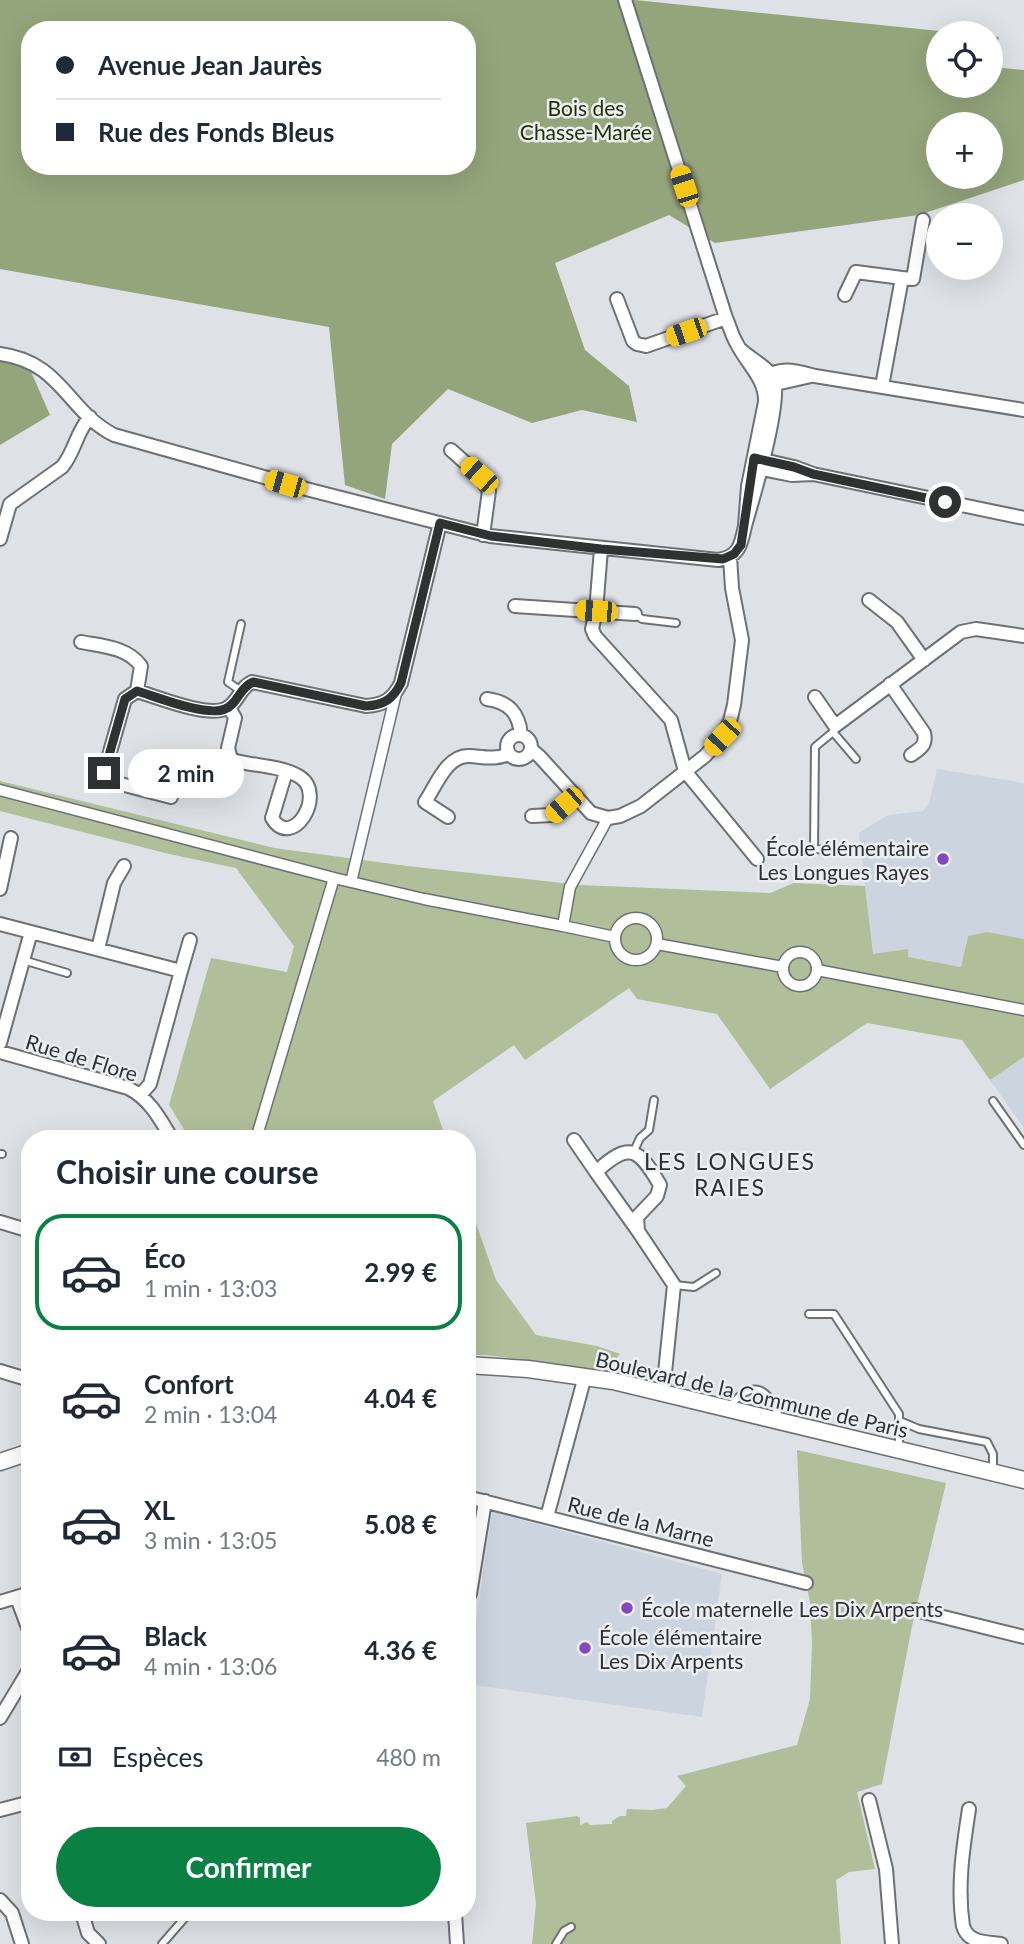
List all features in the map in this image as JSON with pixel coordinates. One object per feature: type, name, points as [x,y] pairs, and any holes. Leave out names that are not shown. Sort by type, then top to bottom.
[{"type":"street","points":[[0,354],[30,361],[39,366],[90,417],[114,435],[310,490],[483,535],[713,560],[730,557],[740,548],[757,463],[775,401],[767,381],[740,349],[726,318],[625,0]]},
{"type":"street","points":[[845,295],[856,272],[913,279],[923,220]]},
{"type":"street","points":[[882,386],[902,278]]},
{"type":"street","points":[[617,299],[637,345],[646,346],[726,318]]},
{"type":"street","points":[[767,381],[815,376],[1023,406]]},
{"type":"street","points":[[0,539],[10,504],[62,467],[68,460],[77,435],[90,417]]},
{"type":"street","points":[[451,450],[479,475],[489,491],[483,535]]},
{"type":"street","points":[[757,463],[792,475],[813,474],[1024,518]]},
{"type":"street","points":[[351,882],[440,523]]},
{"type":"street","points":[[601,549],[592,629],[595,636],[671,720],[685,771],[757,859]]},
{"type":"street","points":[[487,699],[501,701],[509,706],[516,715],[521,735],[529,740],[531,749],[591,813],[608,818],[620,816],[641,806],[705,756],[722,737],[730,721],[742,640],[732,588],[730,557]]},
{"type":"street","points":[[869,600],[897,622],[924,660]]},
{"type":"street","points":[[515,606],[635,614]]},
{"type":"street","points":[[815,697],[834,729],[961,632],[976,629],[1024,636]]},
{"type":"street","points":[[81,642],[125,652],[141,666],[137,691],[125,699],[104,773],[109,781],[171,797]]},
{"type":"street","points":[[137,691],[215,712],[229,707],[248,684],[257,682],[366,706],[385,703],[396,693]]},
{"type":"street","points":[[890,684],[924,733],[922,747],[911,755]]},
{"type":"street","points":[[229,707],[235,718],[229,748],[231,759],[286,772]]},
{"type":"street","points":[[521,735],[509,741],[509,754],[512,758],[521,759],[529,754],[531,749]]},
{"type":"street","points":[[447,817],[425,802],[452,761],[465,756],[494,759],[509,754]]},
{"type":"street","points":[[0,790],[334,878],[615,937]]},
{"type":"street","points":[[532,816],[552,815],[575,795]]},
{"type":"street","points":[[563,926],[570,887],[608,818]]},
{"type":"street","points":[[0,889],[11,838]]},
{"type":"street","points":[[98,949],[114,883],[124,866]]},
{"type":"street","points":[[259,1130],[334,878]]},
{"type":"street","points":[[635,917],[645,919],[653,925],[657,944],[648,957],[633,960],[619,952],[615,937],[618,927],[625,920],[635,917]]},
{"type":"street","points":[[0,923],[98,949],[180,976]]},
{"type":"street","points":[[0,1043],[31,932]]},
{"type":"street","points":[[141,1094],[150,1084],[191,940]]},
{"type":"street","points":[[657,944],[783,967]]},
{"type":"street","points":[[802,952],[811,956],[817,964],[817,970],[812,982],[799,986],[787,981],[783,967],[790,955],[802,952]]},
{"type":"street","points":[[817,970],[1024,1010]]},
{"type":"street","name":"Rue de Flore","points":[[0,1052],[128,1087],[141,1094],[166,1130]]},
{"type":"street","points":[[574,1140],[674,1285],[663,1392]]},
{"type":"street","points":[[596,1172],[613,1156],[633,1153],[644,1157],[660,1185],[657,1196],[637,1217],[638,1231]]},
{"type":"street","points":[[0,1222],[21,1228]]},
{"type":"street","name":"Boulevard de la Commune de Paris","points":[[476,1366],[585,1376],[663,1392],[1024,1480]]},
{"type":"street","points":[[0,1371],[21,1377]]},
{"type":"street","points":[[547,1517],[585,1376]]},
{"type":"street","points":[[0,1462],[21,1455]]},
{"type":"street","name":"Rue de la Marne","points":[[476,1499],[806,1583]]},
{"type":"street","points":[[476,1557],[485,1501]]},
{"type":"street","points":[[0,1602],[21,1597]]},
{"type":"street","points":[[915,1610],[1024,1637]]},
{"type":"street","points":[[0,1717],[4,1701],[21,1679]]},
{"type":"street","points":[[869,1800],[886,1870],[892,1944]]},
{"type":"street","points":[[0,1810],[21,1805]]},
{"type":"street","points":[[969,1809],[960,1889],[963,1926],[974,1940],[1001,1944]]},
{"type":"street","points":[[0,1900],[12,1913],[22,1944]]},
{"type":"street","points":[[85,1921],[89,1933],[99,1944]]},
{"type":"street","points":[[456,1921],[457,1944]]},
{"type":"lane","points":[[635,614],[642,619],[676,622]]},
{"type":"lane","points":[[241,624],[228,682],[241,691]]},
{"type":"lane","points":[[850,851],[814,849],[815,747],[834,729],[856,759]]},
{"type":"lane","points":[[23,960],[67,972]]},
{"type":"lane","points":[[633,1153],[640,1138],[649,1130],[654,1100]]},
{"type":"lane","points":[[993,1101],[1024,1145]]},
{"type":"lane","points":[[674,1285],[694,1287],[716,1273]]},
{"type":"lane","points":[[809,1314],[834,1314],[900,1414],[899,1450]]},
{"type":"lane","points":[[728,1408],[744,1391],[757,1390],[773,1401],[781,1421]]},
{"type":"lane","points":[[900,1421],[919,1429],[987,1442],[993,1454],[993,1473]]},
{"type":"lane","points":[[162,1944],[182,1921]]},
{"type":"lane","points":[[555,1944],[564,1931],[571,1927]]},
{"type":"shaded area","name":"École élémentaire Les Longues Rayes","points":[[937,769],[1024,783],[1024,939],[987,932],[967,937],[962,967],[908,957],[907,949],[873,955],[859,833],[888,815],[923,811],[929,803]]},
{"type":"shaded area","points":[[1024,1057],[1024,1128],[990,1080]]},
{"type":"shaded area","points":[[492,1512],[722,1574],[702,1717],[476,1685],[476,1622]]},
{"type":"green space","name":"Bois des Chasse-Marée","points":[[0,0],[635,0],[926,30],[926,98],[1003,98],[1003,68],[1024,70],[1024,180],[1003,187],[1003,112],[926,112],[926,189],[997,189],[955,203],[926,203],[926,213],[919,215],[715,243],[669,215],[555,263],[585,350],[629,386],[637,422],[582,410],[532,423],[448,389],[392,444],[385,499],[345,485],[329,327],[0,269]]},
{"type":"green space","points":[[0,359],[29,367],[50,415],[0,445]]},
{"type":"green space","points":[[0,781],[274,848],[407,866],[580,885],[770,893],[794,883],[865,886],[873,954],[908,949],[908,957],[961,967],[968,936],[987,932],[1024,939],[1024,1057],[990,1080],[962,1040],[867,1023],[770,1089],[717,1014],[637,999],[629,988],[525,1060],[514,1045],[433,1101],[443,1130],[184,1130],[169,1105],[211,958],[287,972],[294,946],[236,868],[169,854],[0,811]]},
{"type":"green space","points":[[476,1223],[496,1280],[536,1335],[597,1346],[620,1354],[606,1371],[476,1355]]},
{"type":"green space","points":[[797,1450],[946,1483],[912,1626],[882,1784],[857,1792],[875,1869],[849,1872],[836,1880],[841,1944],[532,1944],[536,1904],[526,1823],[577,1816],[580,1818],[580,1825],[587,1822],[590,1825],[612,1824],[612,1821],[620,1816],[626,1816],[627,1809],[667,1808],[686,1786],[677,1776],[797,1745],[810,1699],[812,1643],[810,1602],[802,1563]]},
{"type":"place","name":"École élémentaire Les Longues Rayes","points":[[943,859]]},
{"type":"place","name":"École maternelle Les Dix Arpents","points":[[627,1608]]},
{"type":"place","name":"École élémentaire Les Dix Arpents","points":[[585,1648]]},
{"type":"district","name":"LES LONGUES RAIES","points":[[730,1174]]},
{"type":"route","points":[[104,773],[125,699],[137,691],[215,712],[231,705],[244,687],[253,682],[366,706],[385,703],[396,693],[401,683],[440,523],[491,536],[723,559],[734,554],[741,545],[754,458],[813,474],[945,502]]}]
